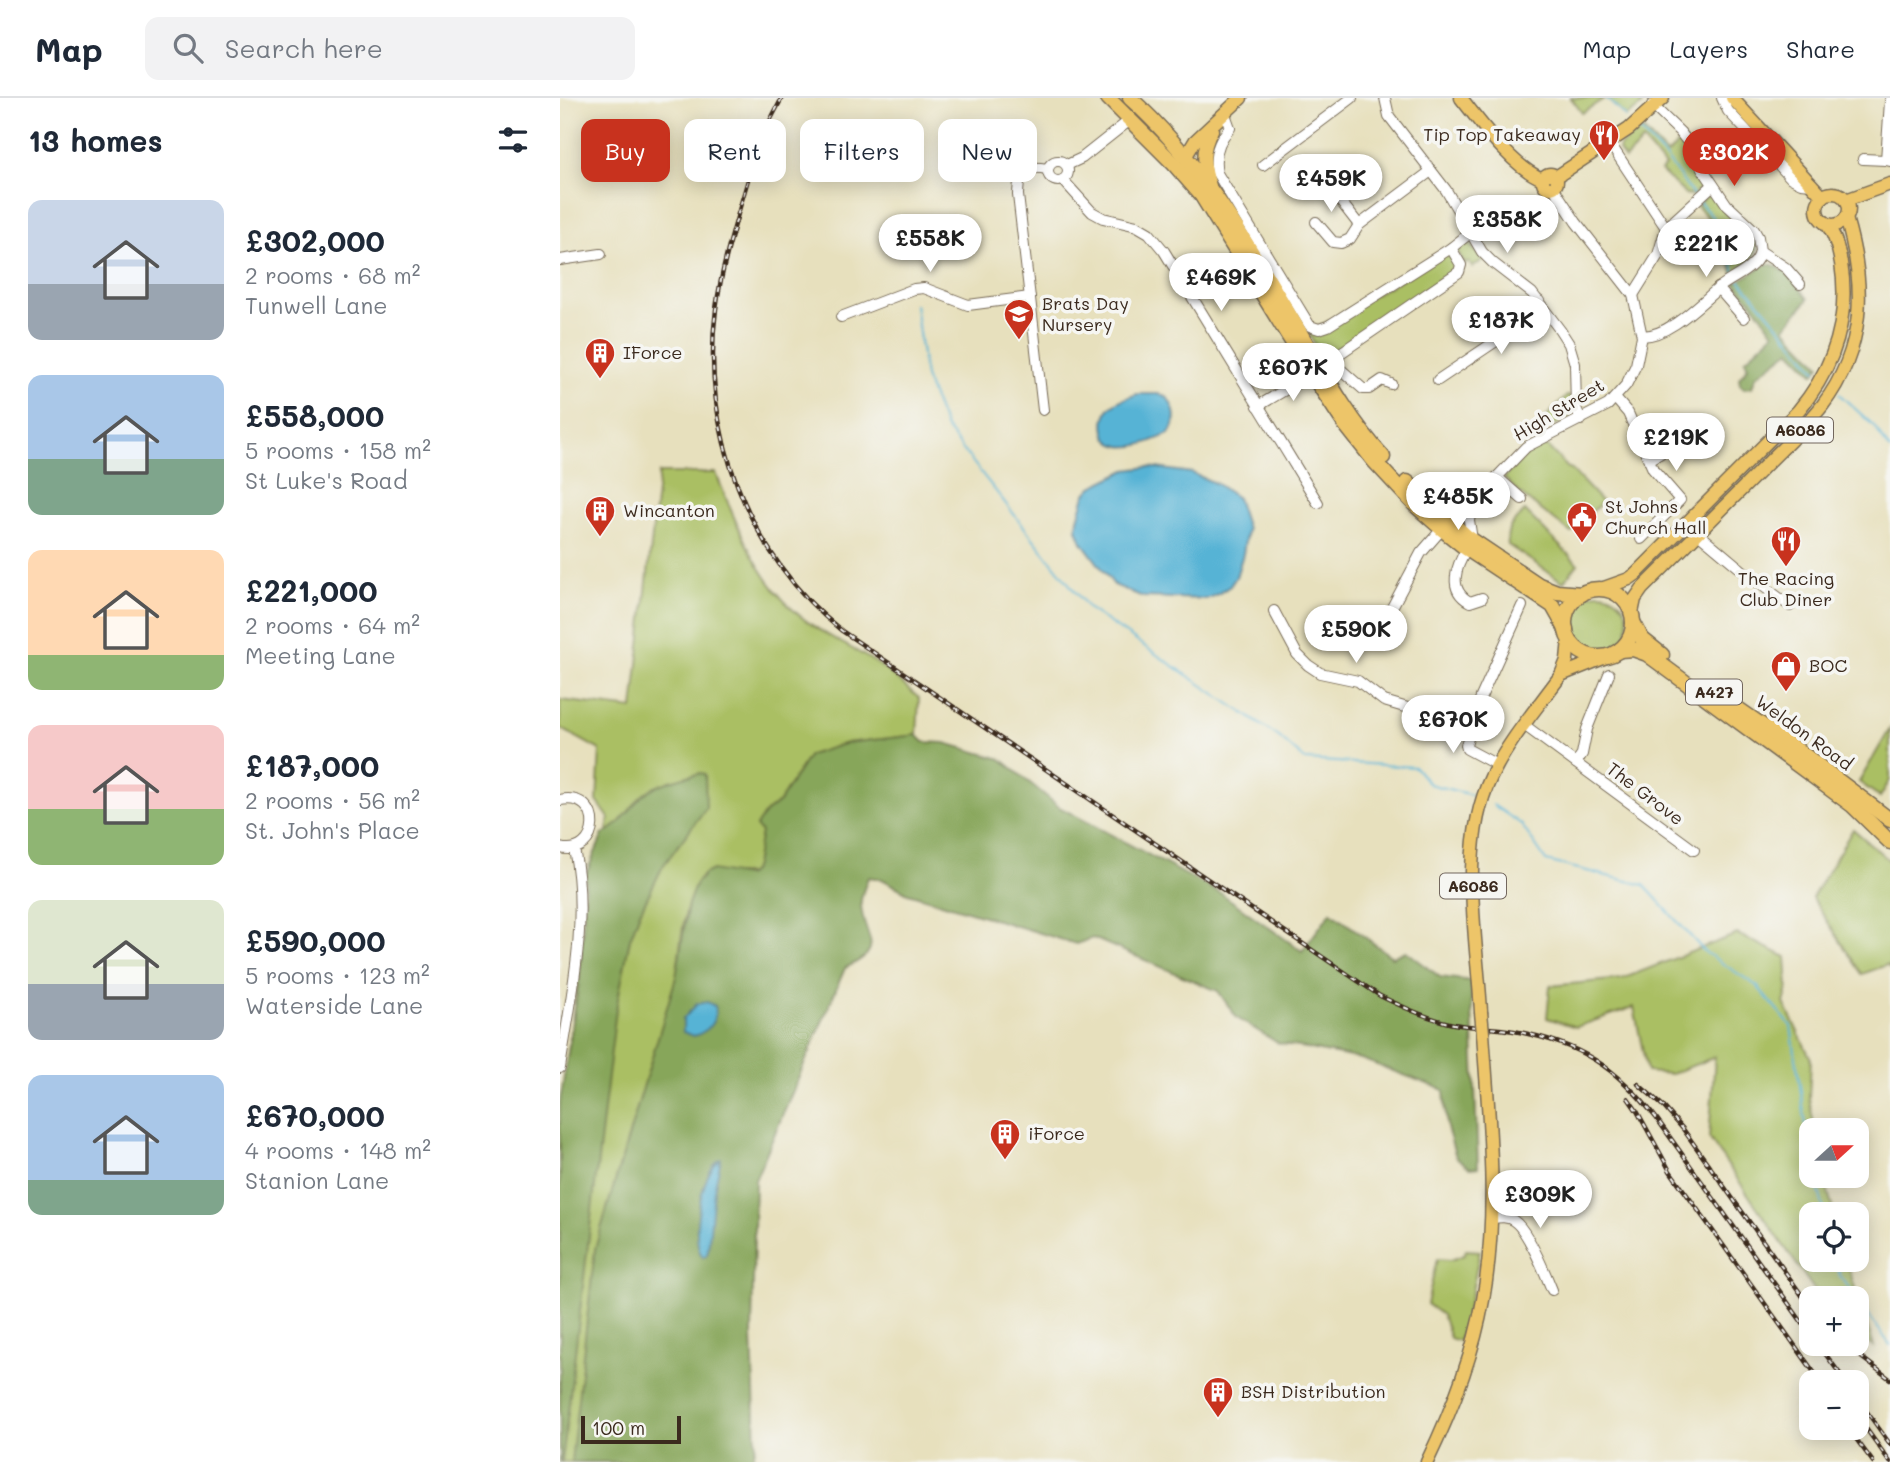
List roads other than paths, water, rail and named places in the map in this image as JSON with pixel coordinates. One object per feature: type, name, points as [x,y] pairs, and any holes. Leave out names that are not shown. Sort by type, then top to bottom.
[{"type":"highway","points":[[1108,98],[1130,120],[1185,163],[1207,192],[1351,417],[1442,522]]},
{"type":"highway","points":[[1120,98],[1131,111],[1130,120]]},
{"type":"highway","points":[[1130,98],[1172,140],[1180,160]]},
{"type":"highway","points":[[1130,120],[1138,116],[1150,116]]},
{"type":"highway","points":[[1207,192],[1312,374],[1344,424],[1416,506],[1442,522],[1553,606],[1574,646],[1589,656],[1606,657],[1620,650],[1632,633],[1632,618]]},
{"type":"highway","points":[[1470,544],[1539,585],[1557,592],[1582,594],[1601,589]]},
{"type":"highway","name":"A427","points":[[1601,589],[1623,599],[1632,618]]},
{"type":"highway","points":[[1567,634],[1565,621],[1570,605],[1582,594]]},
{"type":"highway","name":"Weldon Road","points":[[1632,618],[1649,645],[1854,800]]},
{"type":"highway","name":"Weldon Road","points":[[1620,650],[1633,649],[1647,654],[1854,800]]},
{"type":"highway","name":"A427","points":[[1854,800],[1866,810],[1890,842]]},
{"type":"highway","name":"A427","points":[[1866,810],[1890,820]]},
{"type":"main road","points":[[1180,160],[1195,141],[1241,98]]},
{"type":"main road","name":"High Street","points":[[1461,98],[1500,146],[1532,174],[1550,181]]},
{"type":"main road","points":[[1732,98],[1823,197],[1833,193],[1846,200],[1890,184]]},
{"type":"main road","points":[[1550,181],[1629,129],[1656,100]]},
{"type":"main road","points":[[1207,192],[1203,152],[1214,126]]},
{"type":"main road","points":[[1172,140],[1188,143],[1195,141]]},
{"type":"main road","name":"A6086","points":[[1601,589],[1636,574],[1798,411],[1817,388],[1832,358],[1843,310],[1839,254],[1835,237],[1818,210],[1823,197]]},
{"type":"main road","name":"A6086","points":[[1632,618],[1635,599],[1642,589],[1810,420],[1830,394],[1848,360],[1858,317],[1860,281],[1858,262],[1846,218],[1849,209],[1846,200]]},
{"type":"main road","points":[[1825,222],[1839,223],[1846,218]]},
{"type":"main road","name":"A6086","points":[[1427,1462],[1451,1413],[1475,1339],[1487,1278],[1492,1217],[1492,1159],[1472,847],[1479,807],[1497,765],[1561,675],[1567,660],[1567,634]]},
{"type":"main road","points":[[1561,675],[1606,657]]},
{"type":"street","points":[[1263,165],[1352,98]]},
{"type":"street","points":[[1385,98],[1389,116],[1454,203],[1470,233],[1492,262],[1539,301],[1560,330],[1573,355],[1576,408],[1581,421]]},
{"type":"street","points":[[1722,98],[1728,111],[1791,178],[1812,184]]},
{"type":"street","points":[[1642,336],[1654,334],[1700,305],[1718,288],[1755,263],[1760,251],[1754,230],[1727,205],[1681,132],[1656,100]]},
{"type":"street","points":[[1863,159],[1888,161],[1890,101]]},
{"type":"street","points":[[1226,114],[1230,128],[1219,141],[1215,165],[1217,173],[1306,323],[1314,328],[1323,329],[1338,320],[1470,233]]},
{"type":"street","points":[[1067,165],[1082,158],[1130,120]]},
{"type":"street","points":[[1609,142],[1666,229]]},
{"type":"street","points":[[1056,161],[1063,162],[1067,165],[1068,172],[1063,180],[1057,181],[1051,178],[1048,169],[1056,161]]},
{"type":"street","points":[[1042,410],[1018,182],[1023,171],[1031,166],[1048,169]]},
{"type":"street","points":[[1316,222],[1330,240],[1337,243],[1350,239],[1359,225],[1431,171]]},
{"type":"street","points":[[1063,180],[1092,212],[1103,218],[1130,223],[1149,233],[1164,251],[1318,503]]},
{"type":"street","name":"High Street","points":[[1471,512],[1497,477],[1526,447],[1581,421],[1615,398],[1636,365],[1642,336],[1633,295],[1576,222],[1550,181]]},
{"type":"street","points":[[1328,185],[1359,225]]},
{"type":"street","points":[[1633,295],[1658,255],[1666,229],[1713,185]]},
{"type":"street","points":[[1391,384],[1382,380],[1369,389],[1363,388],[1338,368],[1339,354],[1460,272],[1461,265],[1451,248]]},
{"type":"street","points":[[1760,251],[1786,268],[1800,284]]},
{"type":"street","points":[[560,260],[601,254]]},
{"type":"street","points":[[841,317],[914,289],[924,288],[968,304],[1030,297]]},
{"type":"street","points":[[1718,288],[1744,318]]},
{"type":"street","points":[[1438,380],[1496,341],[1539,301]]},
{"type":"street","points":[[1258,406],[1312,374]]},
{"type":"street","points":[[1615,398],[1628,413],[1648,460],[1680,500],[1642,539]]},
{"type":"street","points":[[1648,460],[1666,450],[1678,438]]},
{"type":"street","points":[[1497,477],[1522,499]]},
{"type":"street","points":[[1381,628],[1421,553],[1442,522],[1471,512]]},
{"type":"street","points":[[1471,512],[1470,544],[1455,571],[1456,585],[1464,599],[1470,602],[1482,598]]},
{"type":"street","points":[[1698,533],[1790,606]]},
{"type":"street","points":[[1497,765],[1467,748],[1466,740],[1481,697],[1522,606]]},
{"type":"street","points":[[1274,611],[1297,654],[1320,673],[1358,681],[1384,701],[1438,717],[1472,722]]},
{"type":"street","points":[[1576,763],[1582,754],[1587,729],[1609,674]]},
{"type":"street","name":"The Grove","points":[[1524,725],[1694,850]]},
{"type":"street","points":[[560,800],[569,799],[583,804],[592,817],[592,833],[587,840],[574,849],[560,848]]},
{"type":"street","points":[[560,1068],[578,930],[580,875],[574,849]]},
{"type":"street","points":[[1492,1217],[1506,1217],[1519,1225],[1544,1268],[1552,1290]]},
{"type":"water","points":[[1137,394],[1159,394],[1167,397],[1175,415],[1172,429],[1169,434],[1139,445],[1126,447],[1114,444],[1105,432],[1108,410],[1117,402]]},
{"type":"water","points":[[1149,467],[1192,473],[1217,484],[1237,498],[1247,529],[1243,554],[1236,577],[1230,586],[1218,594],[1206,599],[1143,597],[1114,585],[1082,542],[1077,529],[1078,519],[1085,495],[1092,487],[1126,470]]},
{"type":"water","points":[[707,1002],[715,1006],[716,1011],[711,1025],[694,1036],[683,1032],[683,1019],[697,1004]]},
{"type":"water","points":[[721,1159],[714,1191],[708,1251],[703,1257],[697,1237],[699,1206],[708,1176]]},
{"type":"waterway","points":[[1606,98],[1626,117]]},
{"type":"waterway","points":[[1640,131],[1667,159],[1693,195]]},
{"type":"waterway","points":[[1699,202],[1726,232],[1735,273]]},
{"type":"waterway","points":[[1740,280],[1816,370]]},
{"type":"waterway","points":[[915,304],[925,377],[945,427],[1089,609],[1279,737],[1305,760],[1415,767],[1429,784],[1472,795]]},
{"type":"waterway","points":[[1839,394],[1874,426],[1890,450]]},
{"type":"waterway","points":[[1493,805],[1521,824],[1546,861],[1644,885],[1705,952],[1757,986],[1791,1026],[1805,1118]]},
{"type":"waterway","points":[[1818,1188],[1822,1202]]},
{"type":"waterway","points":[[1839,1272],[1848,1286]]},
{"type":"waterway","points":[[1869,1316],[1890,1345]]},
{"type":"railway","points":[[782,98],[755,155],[733,232],[719,290],[713,354],[716,399],[724,443],[738,486],[757,528],[780,566],[809,601],[842,631],[1380,996],[1445,1022],[1514,1031],[1558,1042],[1577,1050],[1611,1071],[1657,1119],[1799,1318]]},
{"type":"railway","points":[[1638,1084],[1662,1105],[1683,1129],[1799,1291]]},
{"type":"railway","points":[[1628,1098],[1670,1171],[1812,1370]]},
{"type":"railway","points":[[1827,1356],[1837,1370]]},
{"type":"railway","points":[[1860,1356],[1890,1379]]},
{"type":"railway","points":[[1869,1415],[1890,1444]]},
{"type":"railway","points":[[1869,1433],[1890,1462]]},
{"type":"railway","points":[[1857,1440],[1873,1462]]},
{"type":"place","name":"Tip Top Takeaway","points":[[1604,162]]},
{"type":"place","name":"Brats Day Nursery","points":[[1019,341]]},
{"type":"place","name":"IForce","points":[[600,380]]},
{"type":"place","name":"Wincanton","points":[[600,538]]},
{"type":"place","name":"St Johns Church Hall","points":[[1582,544]]},
{"type":"place","name":"The Racing Club Diner","points":[[1786,568]]},
{"type":"place","name":"BOC","points":[[1786,693]]},
{"type":"place","name":"iForce","points":[[1005,1161]]},
{"type":"place","name":"BSH Distribution","points":[[1218,1419]]}]
